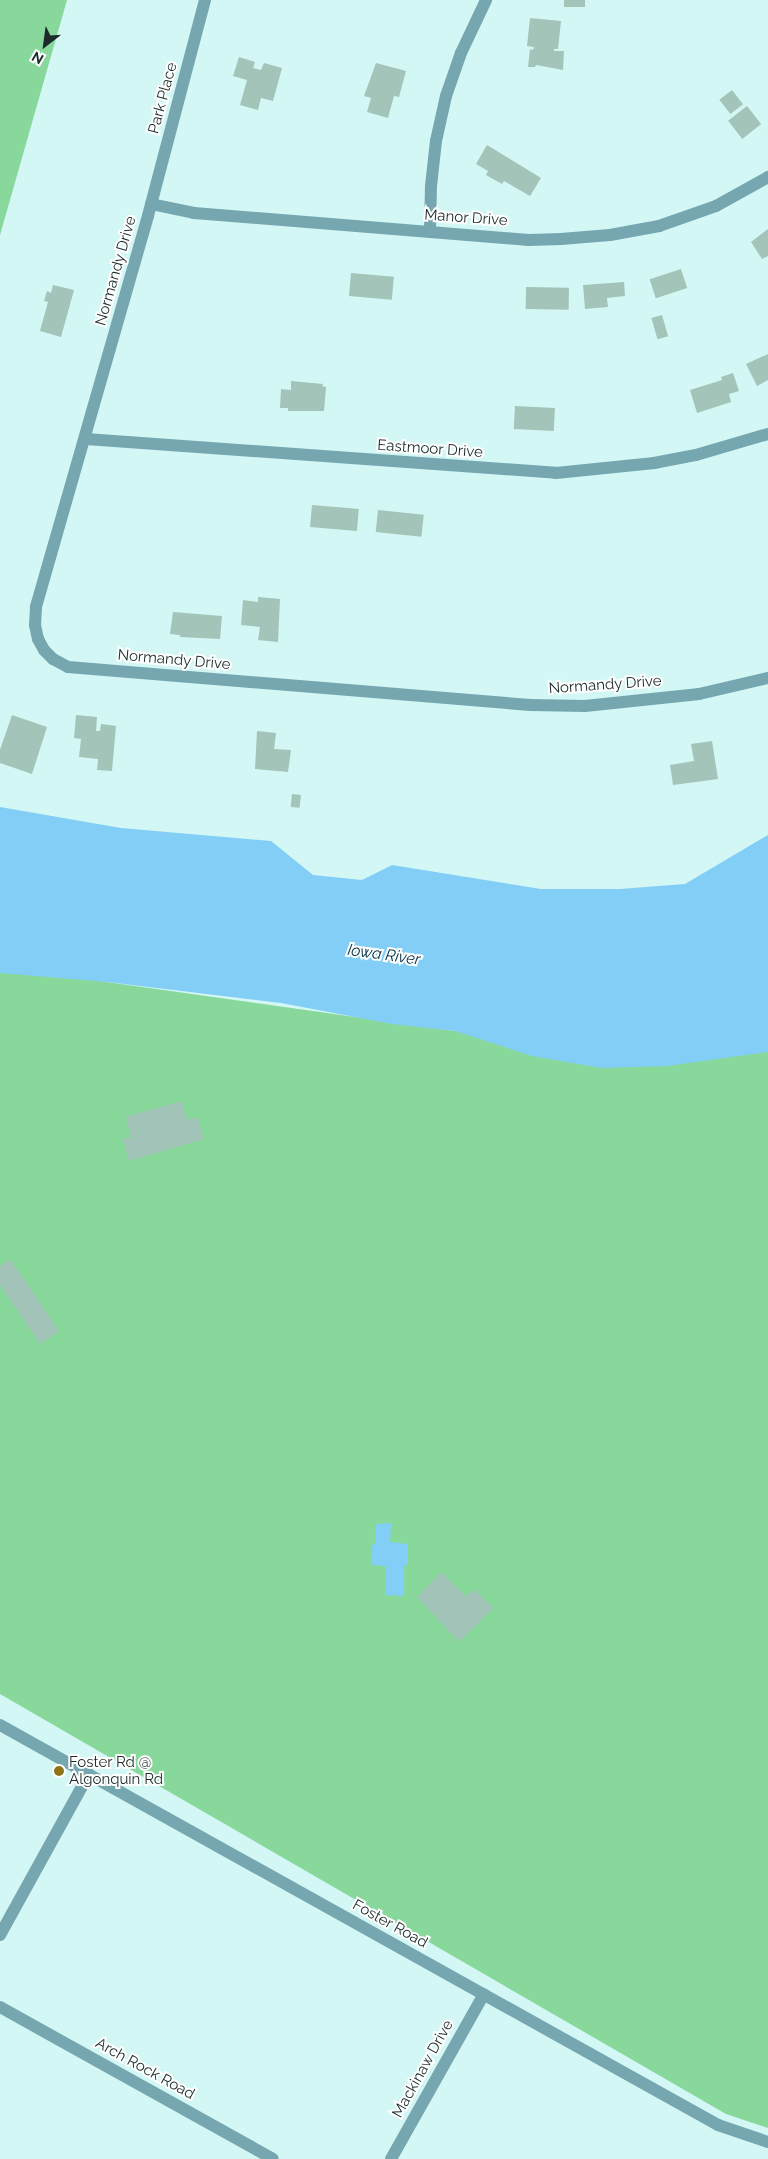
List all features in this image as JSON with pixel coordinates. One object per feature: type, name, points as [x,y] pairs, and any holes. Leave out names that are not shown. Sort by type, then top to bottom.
[{"type":"street","name":"Park Place","points":[[151,204],[205,0]]},
{"type":"street","points":[[430,232],[431,186],[435,150],[446,96],[461,53],[486,0]]},
{"type":"street","name":"Manor Drive","points":[[151,204],[194,213],[529,240],[610,235],[659,226],[692,216],[742,193],[768,177]]},
{"type":"street","name":"Normandy Drive","points":[[151,204],[86,439],[36,607],[35,625],[38,639],[44,650],[53,659],[68,667],[530,705],[585,706],[699,694],[768,678]]},
{"type":"street","name":"Eastmoor Drive","points":[[86,439],[556,474],[654,464],[696,455],[768,434]]},
{"type":"street","name":"Foster Road","points":[[0,1725],[718,2125],[768,2142]]},
{"type":"street","points":[[0,1935],[89,1774]]},
{"type":"street","name":"Mackinaw Drive","points":[[391,2159],[484,1994]]},
{"type":"street","name":"Arch Rock Road","points":[[0,2006],[274,2159]]},
{"type":"green space","points":[[0,0],[67,0],[0,235]]},
{"type":"green space","points":[[0,967],[455,1031],[768,1047],[768,2128],[726,2114],[0,1694]]},
{"type":"water","name":"Iowa River","points":[[0,807],[121,828],[271,841],[313,875],[362,880],[392,865],[541,889],[620,889],[685,884],[768,835],[768,1052],[667,1066],[601,1068],[532,1056],[455,1031],[392,1024],[281,1003],[107,982],[0,973]]},
{"type":"water","points":[[391,1523],[390,1542],[408,1544],[408,1566],[404,1565],[404,1596],[386,1595],[386,1566],[372,1565],[372,1545],[375,1544],[376,1524]]},
{"type":"building","points":[[564,0],[585,0],[585,7],[564,7]]},
{"type":"building","points":[[530,18],[561,21],[558,49],[554,49],[554,51],[564,51],[563,70],[536,65],[535,67],[528,67],[530,49],[533,50],[534,47],[527,46]]},
{"type":"building","points":[[239,57],[255,62],[253,68],[261,70],[264,63],[282,68],[273,101],[261,98],[258,110],[240,105],[247,80],[233,76]]},
{"type":"building","points":[[376,63],[406,71],[399,97],[394,96],[388,118],[367,112],[371,98],[364,96]]},
{"type":"building","points":[[732,90],[743,104],[730,114],[719,100]]},
{"type":"building","points":[[747,106],[761,124],[742,139],[728,121]]},
{"type":"building","points":[[487,145],[541,178],[530,196],[504,181],[502,184],[486,175],[488,171],[476,164]]},
{"type":"building","points":[[768,229],[768,256],[762,259],[751,242]]},
{"type":"building","points":[[681,269],[687,288],[656,298],[650,279]]},
{"type":"building","points":[[351,273],[394,277],[392,300],[349,296]]},
{"type":"building","points":[[624,282],[625,296],[607,298],[608,307],[585,309],[583,285]]},
{"type":"building","points":[[53,285],[74,290],[61,337],[40,331],[48,302],[44,301],[47,291],[51,293]]},
{"type":"building","points":[[526,287],[569,288],[569,310],[526,309]]},
{"type":"building","points":[[662,315],[668,336],[657,339],[651,318]]},
{"type":"building","points":[[768,354],[768,380],[757,386],[746,364]]},
{"type":"building","points":[[733,373],[739,391],[729,394],[731,402],[697,413],[690,390],[722,380],[721,377]]},
{"type":"building","points":[[291,381],[323,384],[322,386],[326,387],[324,411],[288,411],[288,408],[280,408],[281,389],[291,390]]},
{"type":"building","points":[[515,406],[555,408],[554,431],[514,429]]},
{"type":"building","points":[[312,505],[359,509],[357,531],[310,527]]},
{"type":"building","points":[[378,510],[424,515],[421,537],[376,532]]},
{"type":"building","points":[[258,597],[280,599],[278,642],[258,640],[260,627],[241,625],[243,600],[258,602]]},
{"type":"building","points":[[173,612],[222,616],[220,639],[180,637],[180,635],[170,634]]},
{"type":"building","points":[[12,715],[47,727],[32,774],[0,763],[0,750]]},
{"type":"building","points":[[76,715],[97,717],[96,731],[100,731],[101,724],[116,726],[112,771],[97,770],[98,759],[79,757],[81,739],[74,738]]},
{"type":"building","points":[[257,731],[276,733],[274,749],[291,750],[288,772],[255,769]]},
{"type":"building","points":[[712,741],[718,779],[673,785],[670,765],[694,761],[691,744]]},
{"type":"building","points":[[292,794],[301,795],[300,808],[291,807]]},
{"type":"building","points":[[181,1101],[187,1120],[197,1117],[204,1139],[129,1161],[123,1139],[131,1137],[126,1117]]},
{"type":"building","points":[[10,1259],[59,1331],[40,1344],[0,1285],[0,1266]]},
{"type":"building","points":[[441,1572],[467,1597],[474,1589],[493,1608],[459,1642],[417,1597]]},
{"type":"place","name":"Foster Rd @ Algonquin Rd","points":[[59,1771]]}]
